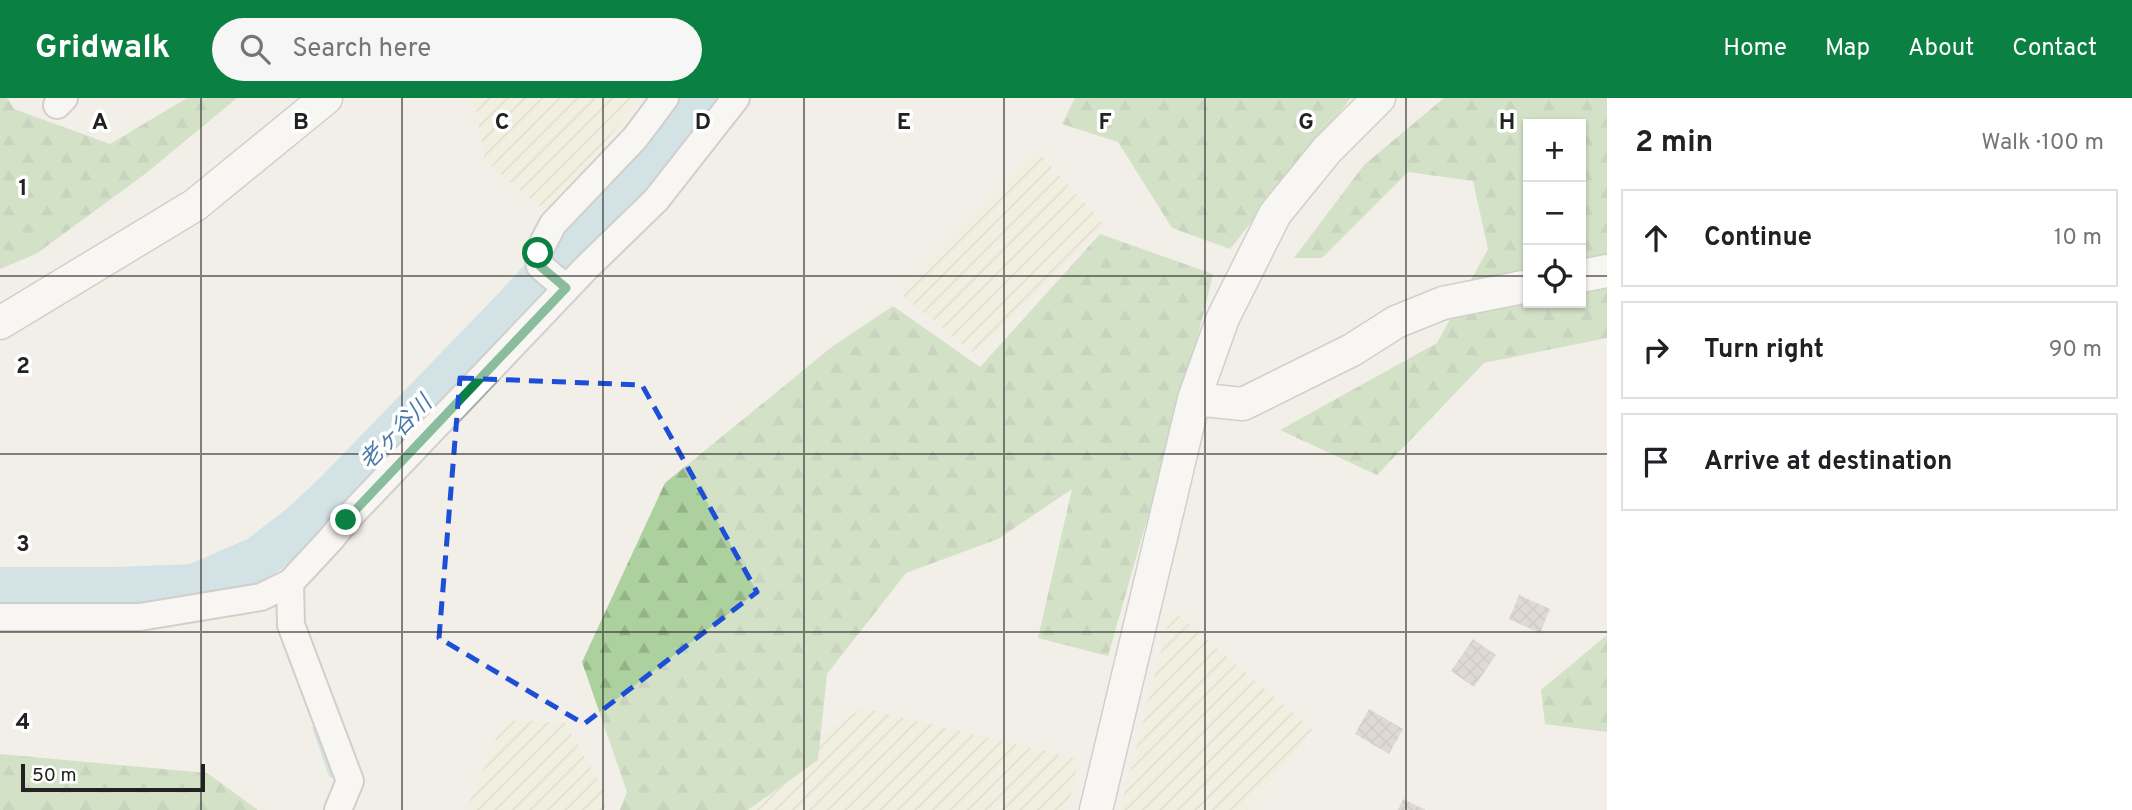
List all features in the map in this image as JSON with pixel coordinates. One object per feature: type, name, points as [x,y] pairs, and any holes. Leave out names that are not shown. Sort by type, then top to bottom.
[{"type":"street","points":[[0,323],[195,205],[326,98]]},
{"type":"street","points":[[566,288],[540,266],[538,253],[553,224],[635,138],[665,98]]},
{"type":"street","points":[[0,617],[140,617],[277,589],[331,539],[566,288],[656,200],[736,98]]},
{"type":"street","points":[[1096,810],[1194,399],[1223,318],[1275,214],[1327,150],[1379,98]]},
{"type":"street","points":[[1586,275],[1607,271]]},
{"type":"street","points":[[1194,399],[1243,404],[1352,350],[1396,322],[1443,303],[1523,287]]},
{"type":"street","points":[[277,589],[350,781],[338,810]]},
{"type":"highlighted area","points":[[460,378],[642,385],[757,592],[584,724],[439,638]]},
{"type":"green space","points":[[0,98],[7,98],[14,109],[110,144],[187,98],[237,98],[145,174],[36,254],[0,269]]},
{"type":"green space","points":[[474,98],[640,98],[549,214],[485,161]]},
{"type":"green space","points":[[1075,98],[1351,98],[1230,249],[1172,228],[1118,142],[1062,124]]},
{"type":"green space","points":[[1444,98],[1607,98],[1607,338],[1484,363],[1377,475],[1280,430],[1437,343],[1488,249],[1473,181],[1408,172],[1322,258],[1294,258],[1364,165]]},
{"type":"green space","points":[[1036,150],[1104,224],[977,356],[900,294]]},
{"type":"green space","points":[[1100,234],[1213,274],[1190,369],[1108,656],[1038,638],[1072,489],[998,539],[906,573],[827,674],[818,760],[748,810],[620,810],[627,792],[582,662],[665,483],[833,346],[893,306],[980,367]]},
{"type":"green space","points":[[1172,610],[1313,730],[1247,810],[1120,810]]},
{"type":"green space","points":[[1607,635],[1607,732],[1545,724],[1541,690]]},
{"type":"green space","points":[[862,708],[1078,759],[1068,810],[747,810],[746,787]]},
{"type":"green space","points":[[504,720],[565,723],[608,797],[604,810],[466,810]]},
{"type":"green space","points":[[0,754],[207,773],[258,810],[0,810]]},
{"type":"building","points":[[1519,595],[1550,609],[1540,633],[1509,619]]},
{"type":"building","points":[[1473,639],[1496,655],[1474,687],[1451,671]]},
{"type":"building","points":[[1369,709],[1403,729],[1389,754],[1355,734]]},
{"type":"building","points":[[1403,799],[1426,810],[1398,810]]},
{"type":"waterway","name":"老ヶ谷川","points":[[0,589],[195,586],[259,558],[303,524],[336,493],[514,309],[642,169],[696,98]]},
{"type":"waterway","points":[[259,558],[269,587]]},
{"type":"waterway","points":[[316,728],[332,774]]},
{"type":"route","points":[[346,520],[566,288],[540,266],[538,253]]}]
